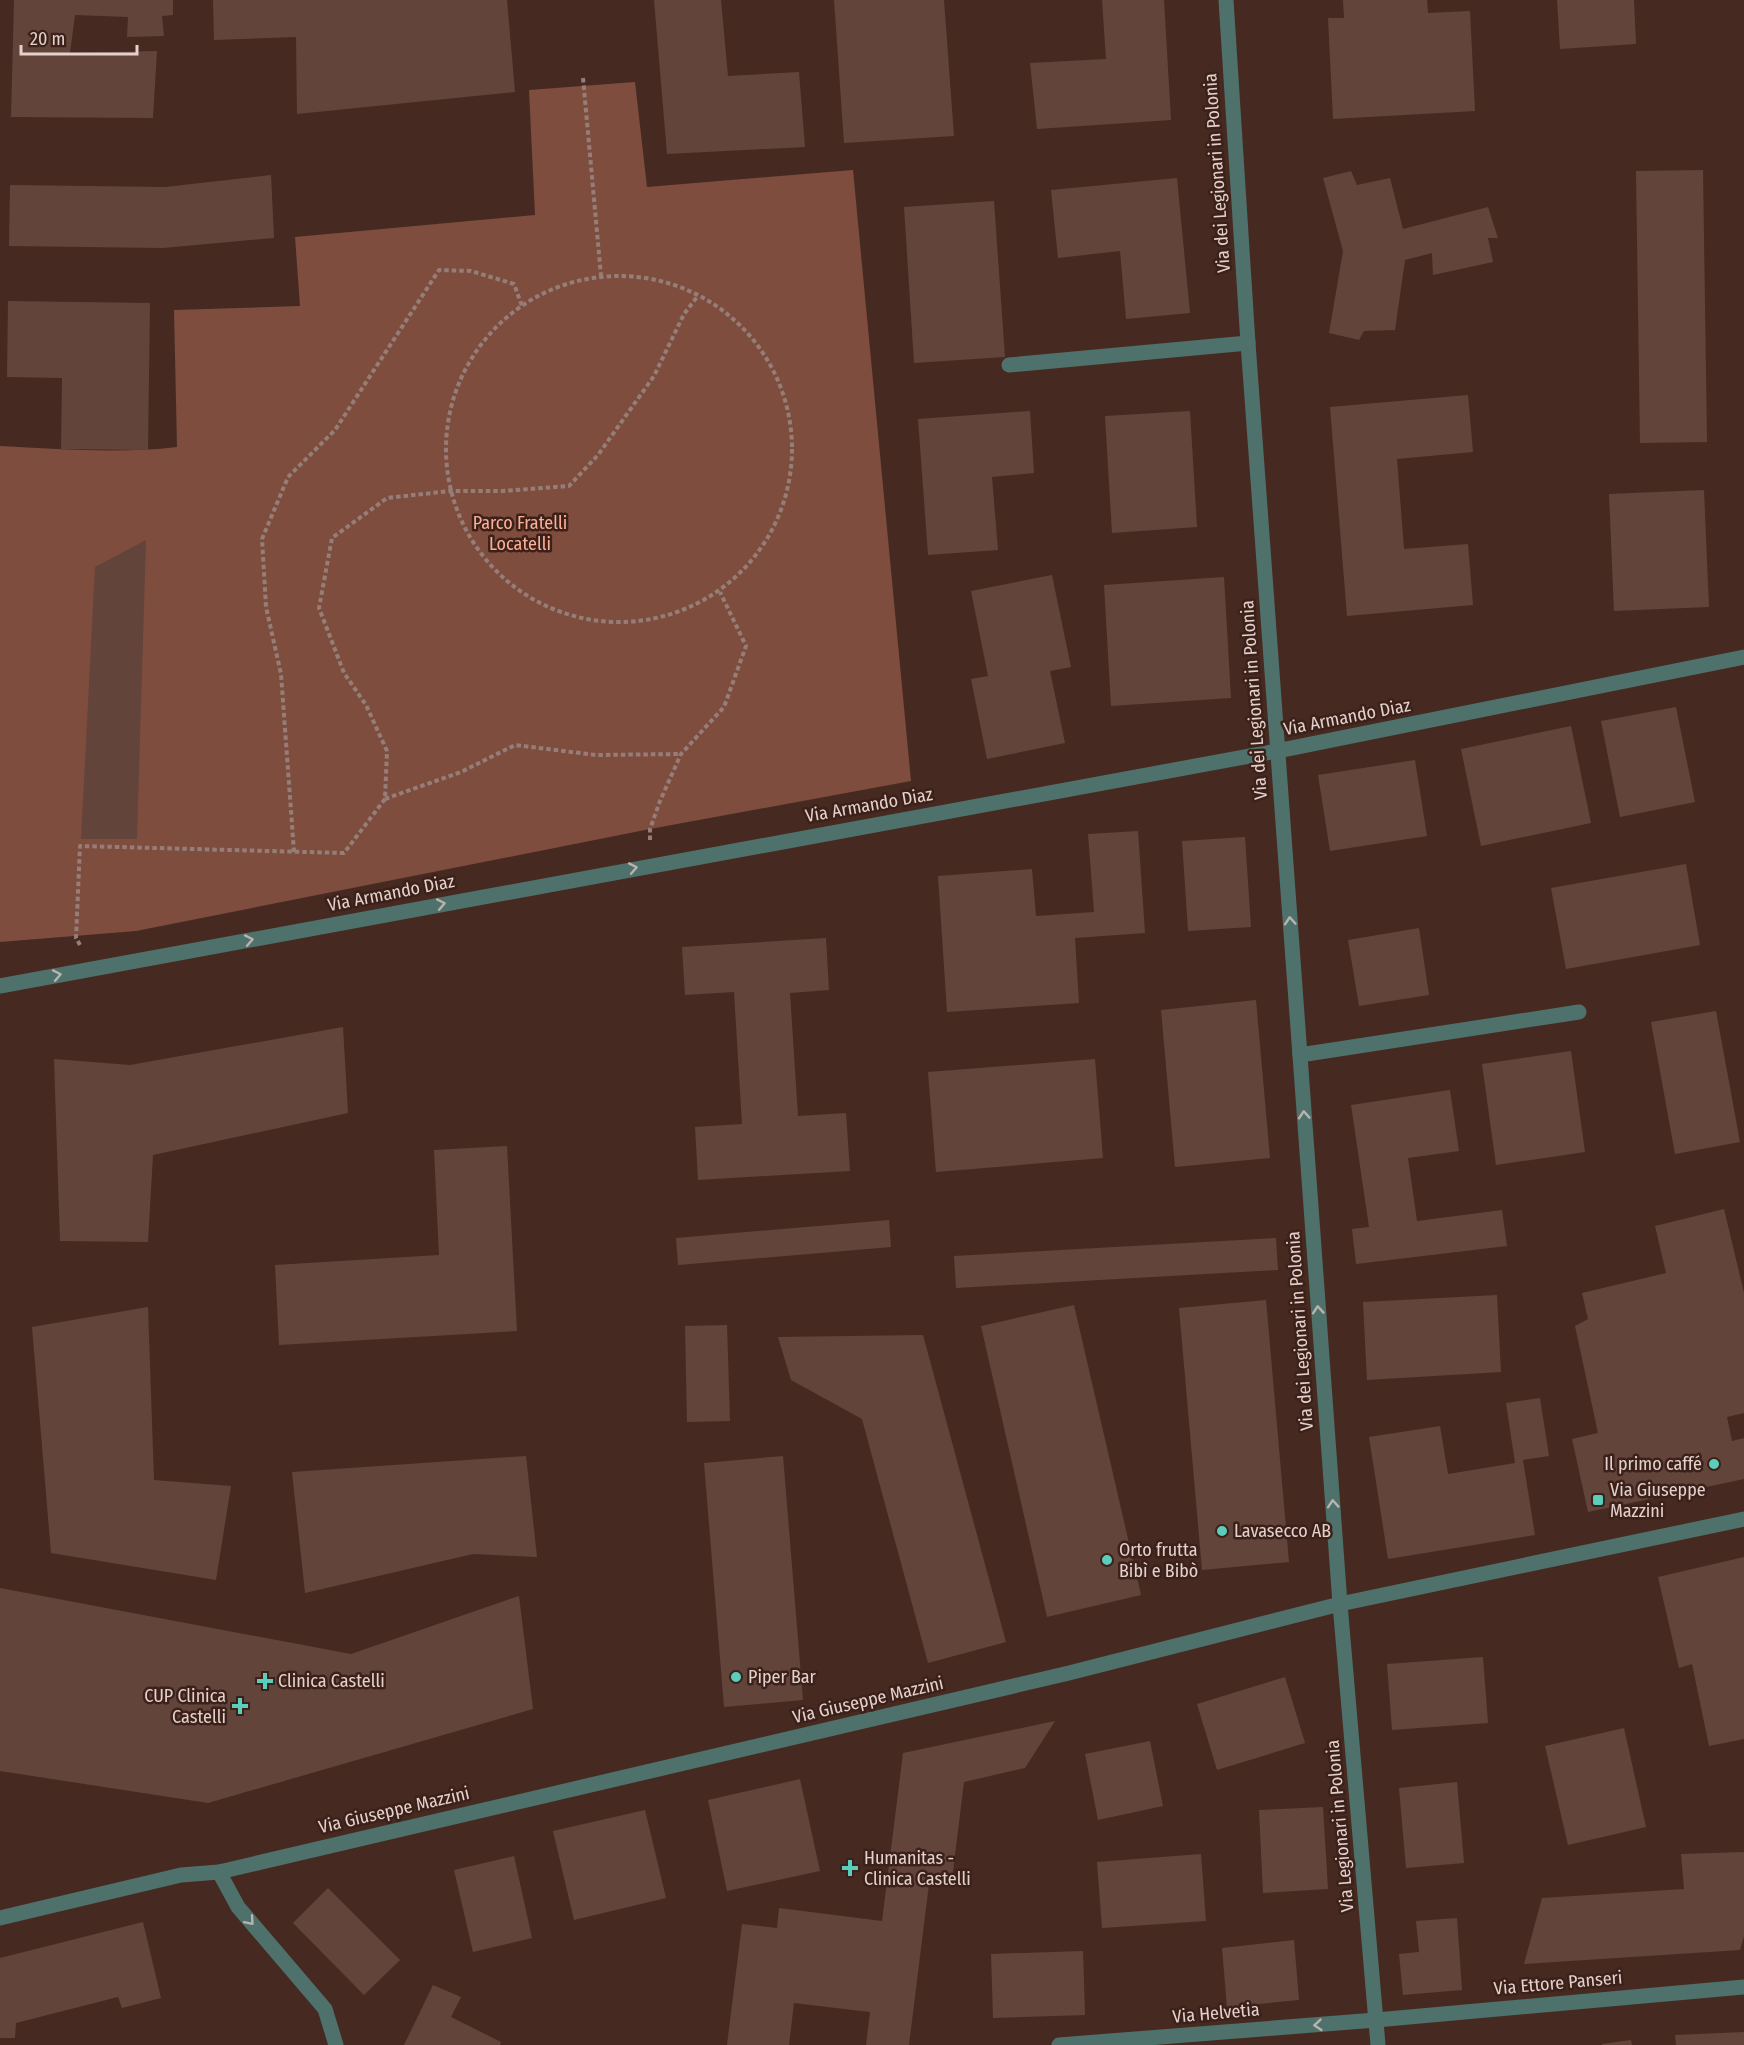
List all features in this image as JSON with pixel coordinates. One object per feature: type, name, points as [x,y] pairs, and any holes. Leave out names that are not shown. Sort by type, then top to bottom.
[{"type":"street","name":"Via dei Legionari in Polonia","points":[[1226,0],[1248,343],[1340,1604]]},
{"type":"street","points":[[1009,365],[1248,343]]},
{"type":"street","name":"Via Armando Diaz","points":[[0,986],[1277,751],[1744,657]]},
{"type":"street","points":[[1300,1055],[1579,1012]]},
{"type":"street","name":"Via Giuseppe Mazzini","points":[[0,1918],[181,1875],[219,1872],[1046,1678],[1340,1604],[1744,1519]]},
{"type":"street","name":"Via Legionari in Polonia","points":[[1340,1604],[1378,2045]]},
{"type":"street","points":[[219,1872],[238,1907],[325,2008],[336,2045]]},
{"type":"street","name":"Via Ettore Panseri","points":[[1376,2020],[1744,1987]]},
{"type":"street","name":"Via Helvetia","points":[[1059,2045],[1376,2020]]},
{"type":"path","points":[[583,78],[601,276]]},
{"type":"path","points":[[294,852],[281,674],[266,607],[262,539],[288,477],[334,430],[439,270],[471,271],[514,284],[522,306]]},
{"type":"path","points":[[601,276],[666,282],[725,310],[769,359],[792,420],[790,484],[766,545],[720,592],[658,620],[591,621],[528,598],[478,553],[450,491],[445,442],[454,393],[476,350],[511,314],[522,306],[553,289],[601,276]]},
{"type":"path","points":[[385,799],[387,751],[366,705],[344,673],[319,608],[332,538],[387,498],[450,491],[503,491],[569,486],[598,455],[654,376],[684,314],[697,297]]},
{"type":"path","points":[[650,829],[681,754],[724,707],[746,646],[720,592]]},
{"type":"path","points":[[70,949],[82,948],[76,938],[80,846],[344,853],[385,799],[461,772],[515,745],[596,755],[681,754]]},
{"type":"green space","name":"Parco Fratelli Locatelli","points":[[635,82],[647,187],[853,170],[911,781],[650,829],[136,931],[0,942],[0,446],[111,451],[177,447],[174,310],[300,306],[295,237],[535,215],[529,90]]},
{"type":"building","points":[[14,0],[173,0],[173,15],[162,16],[164,36],[127,37],[128,17],[75,15],[70,53],[157,51],[153,118],[11,117]]},
{"type":"building","points":[[213,0],[507,0],[515,92],[297,114],[296,37],[214,40]]},
{"type":"building","points":[[654,0],[721,0],[728,76],[799,72],[805,147],[667,154]]},
{"type":"building","points":[[834,0],[944,0],[954,136],[844,143]]},
{"type":"building","points":[[1102,0],[1164,0],[1171,120],[1037,129],[1030,63],[1106,59]]},
{"type":"building","points":[[1343,0],[1427,0],[1428,13],[1470,11],[1475,111],[1333,119],[1328,18],[1344,18]]},
{"type":"building","points":[[1557,0],[1634,0],[1636,44],[1560,49]]},
{"type":"building","points":[[1703,170],[1707,442],[1640,443],[1636,171]]},
{"type":"building","points":[[1351,171],[1357,185],[1390,178],[1403,229],[1488,207],[1498,238],[1488,238],[1493,262],[1433,275],[1432,253],[1405,260],[1395,330],[1364,331],[1359,340],[1329,333],[1343,251],[1323,178]]},
{"type":"building","points":[[271,175],[274,238],[163,248],[9,246],[10,185],[165,187]]},
{"type":"building","points":[[1177,178],[1190,313],[1126,319],[1120,251],[1058,258],[1051,190]]},
{"type":"building","points":[[994,201],[1005,357],[914,363],[904,207]]},
{"type":"building","points":[[8,301],[150,303],[148,450],[61,449],[62,378],[7,377]]},
{"type":"building","points":[[1468,395],[1473,452],[1397,459],[1404,549],[1468,544],[1473,605],[1347,616],[1330,407]]},
{"type":"building","points":[[1030,411],[1034,473],[992,477],[998,550],[928,555],[918,419]]},
{"type":"building","points":[[1190,411],[1197,527],[1112,533],[1105,416]]},
{"type":"building","points":[[1704,490],[1709,607],[1614,611],[1609,494]]},
{"type":"building","points":[[146,540],[137,839],[81,839],[95,567]]},
{"type":"building","points":[[1052,575],[1071,667],[1050,671],[1065,743],[987,759],[971,679],[988,676],[971,591]]},
{"type":"building","points":[[1224,577],[1231,698],[1111,706],[1104,585]]},
{"type":"building","points":[[1676,707],[1695,802],[1620,817],[1601,721]]},
{"type":"building","points":[[1571,726],[1591,823],[1481,846],[1461,749]]},
{"type":"building","points":[[1415,760],[1427,836],[1330,851],[1318,775]]},
{"type":"building","points":[[1138,831],[1145,933],[1075,938],[1079,1003],[947,1012],[938,876],[1032,869],[1036,916],[1094,912],[1088,834]]},
{"type":"building","points":[[1245,837],[1251,927],[1188,931],[1182,841]]},
{"type":"building","points":[[1686,864],[1700,945],[1566,969],[1551,888]]},
{"type":"building","points":[[1419,928],[1429,995],[1359,1006],[1348,940]]},
{"type":"building","points":[[826,938],[829,990],[790,993],[798,1116],[846,1113],[850,1171],[698,1180],[695,1127],[742,1124],[734,992],[685,995],[682,947]]},
{"type":"building","points":[[1256,1000],[1270,1158],[1175,1167],[1161,1010]]},
{"type":"building","points":[[1716,1011],[1740,1142],[1675,1154],[1651,1022]]},
{"type":"building","points":[[343,1027],[348,1113],[153,1155],[148,1242],[60,1241],[54,1059],[130,1065]]},
{"type":"building","points":[[1571,1051],[1585,1152],[1496,1165],[1482,1064]]},
{"type":"building","points":[[1095,1059],[1103,1158],[936,1172],[928,1072]]},
{"type":"building","points":[[1450,1090],[1459,1151],[1408,1158],[1417,1221],[1502,1210],[1507,1246],[1356,1264],[1352,1229],[1369,1227],[1351,1105]]},
{"type":"building","points":[[507,1146],[517,1331],[279,1345],[275,1265],[439,1255],[434,1150]]},
{"type":"building","points":[[1724,1209],[1744,1293],[1744,1413],[1727,1417],[1732,1441],[1744,1438],[1744,1479],[1588,1512],[1572,1439],[1598,1433],[1575,1326],[1588,1319],[1582,1293],[1666,1273],[1655,1226]]},
{"type":"building","points":[[889,1220],[891,1247],[678,1265],[676,1238]]},
{"type":"building","points":[[1276,1238],[1278,1270],[956,1288],[954,1256]]},
{"type":"building","points":[[1497,1295],[1501,1372],[1367,1380],[1363,1302]]},
{"type":"building","points":[[1266,1300],[1289,1562],[1202,1570],[1179,1308]]},
{"type":"building","points":[[1074,1305],[1141,1595],[1047,1617],[981,1326]]},
{"type":"building","points":[[148,1307],[154,1480],[231,1486],[216,1580],[51,1553],[32,1327]]},
{"type":"building","points":[[727,1325],[730,1421],[687,1422],[685,1326]]},
{"type":"building","points":[[923,1335],[1006,1642],[928,1663],[862,1419],[791,1380],[778,1337]]},
{"type":"building","points":[[1540,1398],[1549,1456],[1523,1460],[1535,1535],[1388,1559],[1369,1437],[1440,1426],[1448,1474],[1515,1463],[1506,1403]]},
{"type":"building","points":[[526,1456],[537,1557],[473,1554],[305,1593],[292,1472]]},
{"type":"building","points":[[783,1456],[803,1700],[724,1707],[704,1463]]},
{"type":"building","points":[[1744,1557],[1744,1739],[1709,1746],[1692,1664],[1679,1668],[1658,1577]]},
{"type":"building","name":"Clinica Castelli","points":[[0,1588],[351,1654],[519,1596],[533,1709],[208,1803],[0,1771]]},
{"type":"building","points":[[1483,1657],[1488,1723],[1392,1730],[1387,1664]]},
{"type":"building","points":[[1285,1677],[1305,1743],[1217,1770],[1197,1704]]},
{"type":"building","points":[[1055,1721],[1025,1768],[964,1782],[951,1887],[929,1884],[909,2045],[866,2045],[870,2012],[794,2003],[789,2045],[727,2045],[742,1924],[777,1928],[779,1908],[882,1921],[903,1753]]},
{"type":"building","points":[[1624,1728],[1646,1827],[1568,1845],[1545,1746]]},
{"type":"building","points":[[1150,1741],[1163,1806],[1098,1820],[1085,1754]]},
{"type":"building","points":[[800,1779],[820,1871],[727,1891],[708,1800]]},
{"type":"building","points":[[1457,1782],[1464,1863],[1406,1868],[1399,1788]]},
{"type":"building","points":[[1323,1807],[1328,1889],[1263,1893],[1259,1810]]},
{"type":"building","points":[[645,1810],[666,1898],[574,1920],[553,1831]]},
{"type":"building","points":[[1744,1852],[1744,1936],[1740,1950],[1524,1964],[1542,1898],[1684,1889],[1681,1854]]},
{"type":"building","points":[[1201,1854],[1206,1921],[1102,1928],[1097,1862]]},
{"type":"building","points":[[514,1856],[532,1938],[473,1952],[454,1870]]},
{"type":"building","points":[[328,1888],[400,1960],[364,1995],[293,1923]]},
{"type":"building","points":[[1457,1918],[1462,1990],[1403,1995],[1399,1954],[1419,1952],[1416,1921]]},
{"type":"building","points":[[143,1922],[161,1998],[122,2008],[118,1997],[16,2023],[15,2038],[0,2038],[0,1958]]},
{"type":"building","points":[[1294,1940],[1299,2000],[1227,2007],[1222,1948]]},
{"type":"building","points":[[1083,1951],[1085,2015],[993,2018],[991,1954]]},
{"type":"building","points":[[433,1985],[461,1997],[451,2017],[501,2042],[500,2045],[404,2045]]},
{"type":"building","points":[[1744,2032],[1744,2045],[1676,2045],[1675,2035]]},
{"type":"building","points":[[1631,2040],[1632,2045],[1602,2045],[1602,2044]]},
{"type":"place","name":"Il primo caffé","points":[[1714,1464]]},
{"type":"place","name":"Via Giuseppe Mazzini","points":[[1598,1500]]},
{"type":"place","name":"Lavasecco AB","points":[[1222,1531]]},
{"type":"place","name":"Orto frutta Bibì e Bibò","points":[[1107,1560]]},
{"type":"place","name":"Piper Bar","points":[[736,1677]]},
{"type":"place","name":"Clinica Castelli","points":[[265,1681]]},
{"type":"place","name":"CUP Clinica Castelli","points":[[240,1706]]},
{"type":"place","name":"Humanitas - Clinica Castelli","points":[[850,1868]]}]
